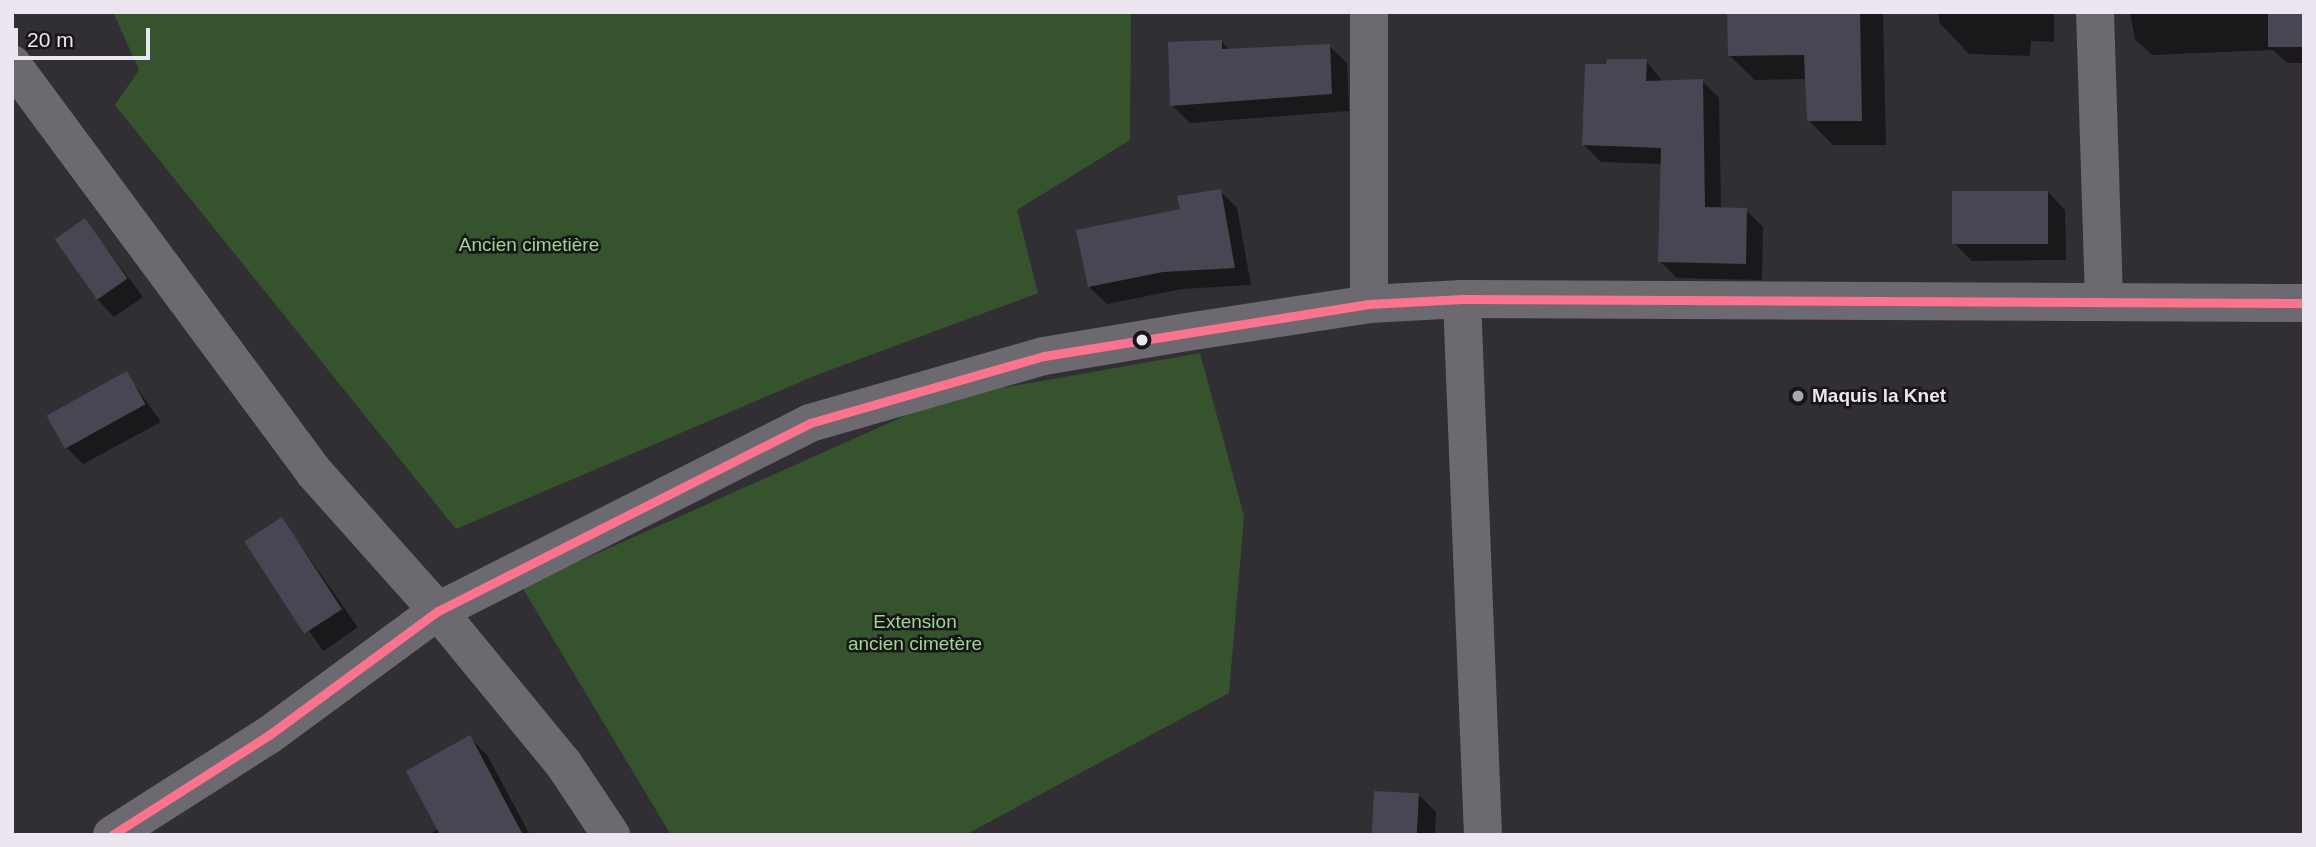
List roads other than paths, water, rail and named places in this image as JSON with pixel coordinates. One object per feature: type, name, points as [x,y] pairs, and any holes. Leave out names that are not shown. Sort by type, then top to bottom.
[{"type":"street","points":[[1369,12],[1369,304]]},
{"type":"street","points":[[2095,12],[2104,302]]},
{"type":"street","points":[[12,64],[314,472],[438,611],[563,763],[611,835]]},
{"type":"street","points":[[1462,299],[1483,835]]},
{"type":"street","points":[[112,835],[269,735],[438,611],[810,423],[1044,356],[1369,304],[1462,299],[2304,303]]},
{"type":"place","name":"Maquis la Knet","points":[[1798,396]]},
{"type":"park label","name":"Ancien cimetière","points":[[529,245]]},
{"type":"park label","name":"Extension ancien cimetère","points":[[915,633]]}]
